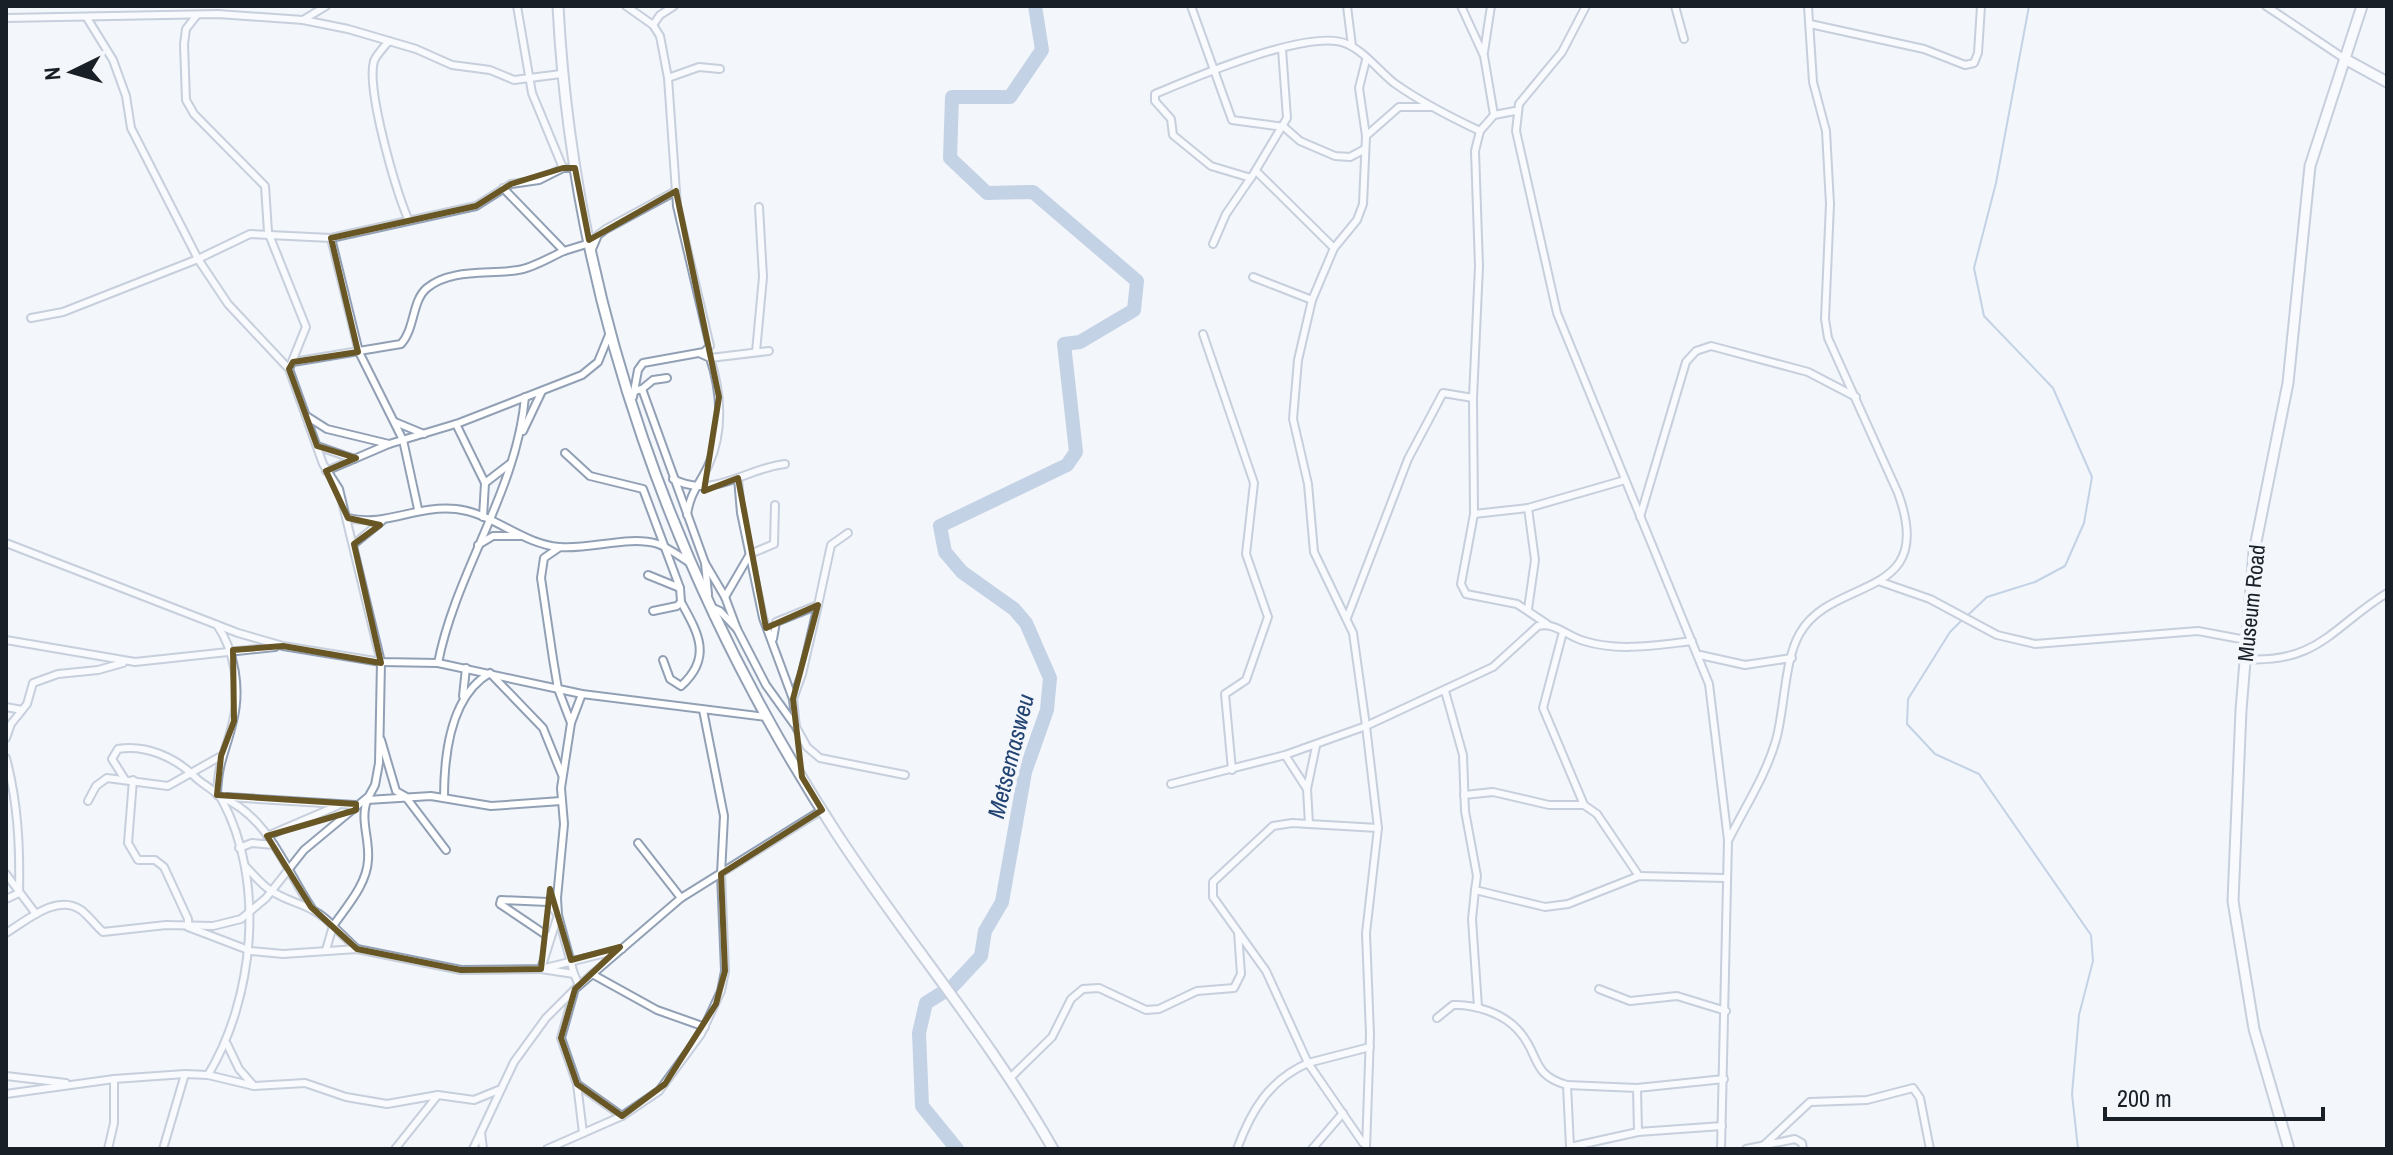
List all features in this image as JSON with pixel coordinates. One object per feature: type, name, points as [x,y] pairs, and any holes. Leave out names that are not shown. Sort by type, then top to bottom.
[{"type":"street","points":[[303,20],[326,6]]},
{"type":"street","points":[[517,6],[529,78],[563,168]]},
{"type":"street","points":[[558,6],[561,74],[575,168],[609,335],[631,406],[708,606],[766,717],[822,810],[864,875],[955,997],[1053,1149]]},
{"type":"street","points":[[626,6],[653,25],[660,36],[668,78],[680,223],[710,346],[699,353],[643,363],[638,370],[638,390],[705,563],[725,597],[737,629],[766,685],[807,747],[820,758],[905,775]]},
{"type":"street","points":[[653,25],[660,15],[674,6]]},
{"type":"street","points":[[1191,6],[1232,120],[1284,127],[1300,141],[1335,156],[1350,157],[1365,149]]},
{"type":"street","points":[[1347,6],[1352,46]]},
{"type":"street","points":[[1461,6],[1484,56],[1494,115]]},
{"type":"street","points":[[1484,56],[1491,6]]},
{"type":"street","points":[[1586,6],[1562,52],[1515,111],[1494,115],[1480,131],[1475,151],[1479,266],[1473,398],[1474,514],[1462,590],[1528,609],[1547,624],[1594,644],[1623,647],[1692,641]]},
{"type":"street","points":[[1675,6],[1684,39]]},
{"type":"street","points":[[1728,840],[1766,769],[1776,741],[1800,632],[1810,620],[1845,598],[1881,582],[1903,552],[1907,517],[1828,338],[1825,319],[1830,204],[1826,131],[1813,82],[1808,6]]},
{"type":"street","points":[[1810,24],[1924,49],[1965,65],[1976,60],[1981,6]]},
{"type":"street","points":[[2266,6],[2345,59],[2387,82]]},
{"type":"street","name":"Museum Road","points":[[2289,1149],[2254,1029],[2233,901],[2244,659],[2254,552],[2295,339],[2310,166],[2362,6]]},
{"type":"street","points":[[197,15],[185,33],[186,100],[194,114],[262,181],[266,192],[268,232],[306,327],[291,365]]},
{"type":"street","points":[[6,18],[197,15],[303,20],[389,41],[457,67],[490,70],[514,80],[561,74]]},
{"type":"street","points":[[87,18],[113,60],[126,96],[131,128],[198,259],[228,304],[291,365],[326,471],[339,489],[348,518],[369,625],[381,662],[378,777],[363,819],[368,866],[358,888],[333,926],[326,950]]},
{"type":"street","points":[[389,41],[376,57],[374,77],[383,141],[398,201],[408,219]]},
{"type":"street","points":[[1250,179],[1211,166],[1173,135],[1171,119],[1155,99],[1155,94],[1214,69],[1282,49],[1327,41],[1352,46],[1366,60],[1432,107],[1480,131]]},
{"type":"street","points":[[1213,244],[1226,214],[1284,127],[1287,118],[1282,49]]},
{"type":"street","points":[[1365,1146],[1370,1047],[1366,933],[1378,828],[1357,652],[1347,618],[1314,552],[1308,484],[1293,419],[1298,360],[1312,300],[1334,248],[1357,220],[1363,204],[1366,136],[1359,88],[1366,60]]},
{"type":"street","points":[[668,78],[699,67],[720,69]]},
{"type":"street","points":[[1366,136],[1399,107],[1432,107]]},
{"type":"street","points":[[1515,111],[1532,212],[1557,313],[1700,655],[1711,697],[1728,840],[1721,1149]]},
{"type":"street","points":[[31,318],[63,312],[198,259],[250,234],[268,232],[331,238],[476,206],[516,182],[539,180],[563,168],[575,168]]},
{"type":"street","points":[[1256,171],[1334,248]]},
{"type":"street","points":[[503,188],[564,251]]},
{"type":"street","points":[[591,247],[606,229],[676,191]]},
{"type":"street","points":[[756,352],[762,308],[763,244],[759,207]]},
{"type":"street","points":[[331,238],[359,352],[403,440],[418,509]]},
{"type":"street","points":[[291,365],[401,344],[413,327],[421,294],[429,286],[470,273],[522,270],[564,251],[591,247]]},
{"type":"street","points":[[1253,277],[1312,300]]},
{"type":"street","points":[[1203,334],[1254,483],[1246,554],[1268,617],[1246,680],[1225,694],[1232,770]]},
{"type":"street","points":[[326,471],[389,444],[456,424],[592,370],[609,335]]},
{"type":"street","points":[[1640,517],[1686,362],[1696,351],[1711,346],[1795,369],[1856,397]]},
{"type":"street","points":[[699,353],[710,358],[769,351]]},
{"type":"street","points":[[687,518],[689,496],[711,461],[718,432],[717,380],[710,358]]},
{"type":"street","points":[[631,406],[638,390],[653,380],[667,378]]},
{"type":"street","points":[[438,663],[486,518],[514,461],[522,433],[542,391]]},
{"type":"street","points":[[1347,618],[1396,487],[1443,393],[1473,398]]},
{"type":"street","points":[[522,433],[525,397]]},
{"type":"street","points":[[308,417],[327,429],[389,444]]},
{"type":"street","points":[[395,422],[424,434]]},
{"type":"street","points":[[456,424],[485,483],[486,518]]},
{"type":"street","points":[[317,446],[354,459]]},
{"type":"street","points":[[565,453],[590,476],[643,489],[680,588],[681,602],[698,632],[701,651],[694,675],[681,686],[670,679],[663,660]]},
{"type":"street","points":[[485,483],[514,461]]},
{"type":"street","points":[[673,479],[696,486],[720,485],[764,467],[785,464]]},
{"type":"street","points":[[738,478],[741,513],[763,618],[793,699],[796,727]]},
{"type":"street","points":[[1474,514],[1528,508],[1625,480]]},
{"type":"street","points":[[725,597],[750,554],[774,544],[775,505]]},
{"type":"street","points":[[1528,508],[1535,560],[1528,609]]},
{"type":"street","points":[[354,544],[382,521],[418,509],[456,509],[560,547],[647,543],[662,545],[690,563]]},
{"type":"street","points":[[348,518],[382,521]]},
{"type":"street","points":[[793,699],[831,545],[848,533]]},
{"type":"street","points":[[478,545],[493,536],[524,536]]},
{"type":"street","points":[[6,543],[217,625],[283,646],[381,662],[438,663],[582,694],[766,717]]},
{"type":"street","points":[[560,547],[544,558],[541,578],[558,689],[571,723]]},
{"type":"street","points":[[705,563],[708,606]]},
{"type":"street","points":[[648,575],[680,588]]},
{"type":"street","points":[[1881,582],[1930,599],[2015,642],[2035,644],[2198,631],[2246,640]]},
{"type":"street","points":[[2244,659],[2274,660],[2324,643],[2356,612],[2387,593]]},
{"type":"street","points":[[653,611],[681,602]]},
{"type":"street","points":[[773,643],[776,622],[818,605]]},
{"type":"street","points":[[708,606],[720,611],[737,629]]},
{"type":"street","points":[[1171,784],[1316,746],[1366,726],[1493,667],[1538,626],[1547,624]]},
{"type":"street","points":[[208,1075],[227,1044],[242,989],[250,914],[244,865],[219,796],[221,756],[234,721],[233,650],[217,625]]},
{"type":"street","points":[[1563,632],[1543,708],[1584,805],[1597,814],[1639,876]]},
{"type":"street","points":[[6,640],[130,661]]},
{"type":"street","points":[[6,738],[37,680],[130,661],[183,660],[233,650],[283,646]]},
{"type":"street","points":[[1700,655],[1745,665],[1792,658]]},
{"type":"street","points":[[444,798],[448,753],[463,696],[466,668]]},
{"type":"street","points":[[463,696],[490,673]]},
{"type":"street","points":[[490,673],[543,728],[562,775]]},
{"type":"street","points":[[1445,691],[1463,755],[1464,795],[1477,876],[1472,919],[1478,1007]]},
{"type":"street","points":[[541,969],[558,915],[564,824],[562,775],[571,723],[582,694]]},
{"type":"street","points":[[6,707],[22,710]]},
{"type":"street","points":[[547,1149],[622,1116],[665,1084],[705,1027],[725,971],[721,874],[724,816],[703,710]]},
{"type":"street","points":[[380,736],[396,791],[405,796],[412,810],[435,831],[446,850]]},
{"type":"street","points":[[1309,824],[1307,789],[1316,746]]},
{"type":"street","points":[[124,778],[112,759],[113,753],[124,748],[175,758],[219,796],[237,803],[291,867],[295,883],[311,907],[357,949]]},
{"type":"street","points":[[1285,755],[1307,789]]},
{"type":"street","points":[[88,801],[96,786],[107,778],[168,786],[221,756]]},
{"type":"street","points":[[6,758],[19,819],[19,893]]},
{"type":"street","points":[[133,780],[128,843],[138,860],[155,860],[164,867],[188,919],[188,927]]},
{"type":"street","points":[[1464,795],[1493,792],[1549,805],[1584,805]]},
{"type":"street","points":[[219,796],[355,805]]},
{"type":"street","points":[[6,933],[55,906],[76,907],[103,932],[166,925],[229,924],[250,914],[304,850],[355,805],[368,798],[444,798],[491,806],[561,801]]},
{"type":"street","points":[[267,836],[343,804]]},
{"type":"street","points":[[473,1149],[527,1043],[577,987],[681,898],[793,825],[822,810]]},
{"type":"street","points":[[1365,1146],[1308,1063],[1266,971],[1213,897],[1213,882],[1273,826],[1309,824],[1378,828]]},
{"type":"street","points":[[239,848],[252,843],[274,845]]},
{"type":"street","points":[[638,843],[681,898]]},
{"type":"street","points":[[244,865],[271,891],[311,907]]},
{"type":"street","points":[[6,874],[36,914]]},
{"type":"street","points":[[1475,890],[1532,905],[1558,906],[1639,876],[1725,878]]},
{"type":"street","points":[[6,899],[19,893]]},
{"type":"street","points":[[549,937],[500,904],[501,900],[548,902],[558,915],[577,987],[561,1038],[577,1084],[583,1133]]},
{"type":"street","points":[[188,927],[246,950],[283,954],[357,949],[461,970],[541,969],[574,974]]},
{"type":"street","points":[[1009,1079],[1052,1037],[1071,999],[1083,989],[1099,988],[1146,1010],[1159,1009],[1197,991],[1234,988],[1241,974],[1238,932]]},
{"type":"street","points":[[541,969],[622,949]]},
{"type":"street","points":[[592,974],[657,1010],[705,1027]]},
{"type":"street","points":[[1599,989],[1630,1001],[1677,996],[1726,1011]]},
{"type":"street","points":[[1437,1018],[1453,1005],[1478,1007],[1516,1027],[1545,1076],[1567,1085],[1637,1088],[1724,1079]]},
{"type":"street","points":[[227,1044],[239,1069],[254,1086]]},
{"type":"street","points":[[1237,1149],[1258,1103],[1285,1075],[1308,1063],[1370,1047]]},
{"type":"street","points":[[6,1094],[114,1079],[185,1074],[208,1075],[254,1086],[305,1083],[346,1097],[387,1104],[438,1095],[474,1100],[501,1089]]},
{"type":"street","points":[[163,1149],[185,1074]]},
{"type":"street","points":[[6,1076],[74,1085]]},
{"type":"street","points":[[108,1149],[114,1123],[114,1079]]},
{"type":"street","points":[[577,1084],[622,1116]]},
{"type":"street","points":[[1567,1085],[1570,1147],[1638,1132],[1722,1126]]},
{"type":"street","points":[[1637,1088],[1638,1132]]},
{"type":"street","points":[[1763,1146],[1810,1102],[1867,1100],[1913,1088],[1920,1098],[1930,1149]]},
{"type":"street","points":[[395,1149],[438,1095]]},
{"type":"street","points":[[1312,1149],[1343,1113]]},
{"type":"street","points":[[481,1132],[483,1149]]},
{"type":"street","points":[[1746,1149],[1799,1140],[1803,1149]]},
{"type":"highlighted area","points":[[563,168],[575,168],[589,240],[676,191],[719,397],[704,491],[738,478],[766,628],[818,605],[793,699],[802,777],[822,810],[721,874],[725,971],[716,1004],[665,1084],[622,1116],[577,1084],[561,1038],[575,989],[620,947],[571,960],[550,889],[541,969],[461,970],[357,949],[311,907],[267,836],[356,810],[356,804],[217,795],[221,756],[234,721],[233,650],[283,646],[381,663],[354,544],[380,525],[348,518],[326,471],[356,458],[317,446],[289,369],[293,362],[358,352],[331,238],[476,206],[511,184]]},
{"type":"waterway","name":"Metsemasweu","points":[[957,1149],[922,1106],[919,1033],[926,1003],[953,986],[981,956],[985,931],[1002,902],[1025,772],[1047,710],[1050,678],[1026,623],[1014,609],[962,572],[945,552],[940,526],[1067,465],[1076,452],[1064,344],[1080,342],[1134,310],[1137,281],[1033,192],[987,193],[950,158],[952,97],[1010,97],[1042,50],[1035,6]]},
{"type":"waterway","points":[[1967,616],[1987,597],[2035,582],[2065,566],[2084,523],[2092,477],[2053,388],[1984,316],[1974,268],[1996,183],[2029,6]]},
{"type":"waterway","points":[[1962,620],[1950,632],[1908,699],[1907,724],[1935,754],[1979,774],[2091,935],[2093,961],[2079,1015],[2072,1094],[2078,1149]]}]
